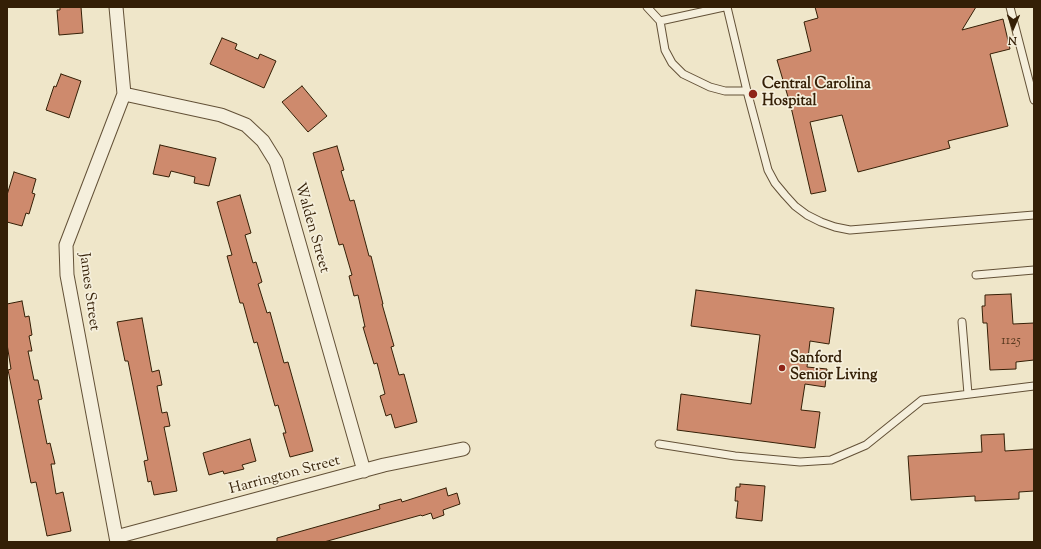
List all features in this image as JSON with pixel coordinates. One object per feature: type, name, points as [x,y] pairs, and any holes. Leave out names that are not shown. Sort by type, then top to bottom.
[{"type":"street","name":"James Street","points":[[116,7],[124,94],[66,245],[67,275],[117,540]]},
{"type":"street","name":"Walden Street","points":[[124,94],[221,115],[246,125],[263,141],[276,162],[364,471]]},
{"type":"street","name":"Harrington Street","points":[[117,540],[384,465],[463,449]]},
{"type":"lane","points":[[647,7],[660,21],[665,50],[672,63],[683,74],[710,87],[725,90],[747,90]]},
{"type":"lane","points":[[660,21],[724,7]]},
{"type":"lane","points":[[727,7],[768,170],[775,183],[795,206],[807,215],[821,222],[842,228],[865,229],[1034,215]]},
{"type":"lane","points":[[1010,7],[1034,100]]},
{"type":"lane","points":[[976,275],[1034,270]]},
{"type":"lane","points":[[962,322],[968,394]]},
{"type":"lane","points":[[659,444],[735,456],[800,462],[831,460],[866,445],[922,400],[1034,386]]},
{"type":"building","points":[[60,7],[81,7],[83,33],[59,35],[57,10],[60,10]]},
{"type":"building","points":[[815,7],[976,7],[962,30],[1003,19],[1010,49],[990,54],[1008,126],[948,141],[950,148],[858,172],[842,115],[810,122],[826,191],[811,194],[791,107],[777,60],[811,51],[804,22],[818,18]]},
{"type":"building","points":[[222,38],[237,44],[235,49],[258,59],[260,54],[276,61],[264,88],[210,64]]},
{"type":"building","points":[[61,74],[81,81],[69,118],[46,110],[54,86],[56,87]]},
{"type":"building","points":[[302,86],[327,116],[308,132],[282,102]]},
{"type":"building","points":[[160,145],[216,158],[209,186],[194,183],[195,177],[171,171],[169,177],[153,174]]},
{"type":"building","points":[[337,146],[344,170],[341,171],[350,201],[354,200],[369,256],[371,256],[382,304],[394,346],[391,347],[399,375],[404,374],[417,422],[395,428],[391,414],[386,416],[380,396],[385,394],[377,363],[374,364],[363,327],[365,327],[358,295],[354,296],[349,276],[352,275],[343,244],[339,245],[313,153]]},
{"type":"building","points":[[14,172],[36,179],[32,193],[35,194],[29,214],[26,213],[22,226],[7,222],[7,195]]},
{"type":"building","points":[[240,195],[251,233],[245,235],[253,263],[256,262],[262,282],[258,284],[267,313],[270,312],[284,363],[288,362],[313,451],[290,457],[283,433],[286,433],[278,405],[275,406],[257,342],[254,343],[243,303],[240,303],[227,256],[232,255],[217,202]]},
{"type":"building","name":"Sanford Senior Living","points":[[696,290],[834,308],[829,344],[810,341],[807,367],[827,369],[825,387],[805,384],[801,410],[820,412],[815,448],[677,430],[681,394],[751,404],[760,335],[691,326]]},
{"type":"building","points":[[1011,294],[1013,324],[1034,323],[1034,360],[1016,362],[1016,369],[990,370],[987,323],[983,323],[982,306],[985,306],[985,295]]},
{"type":"building","points":[[22,301],[25,317],[29,316],[32,335],[29,336],[32,351],[28,351],[34,380],[38,380],[42,399],[38,400],[47,444],[50,443],[55,464],[51,464],[56,494],[63,492],[71,531],[47,536],[36,482],[31,483],[8,370],[11,369],[7,344],[7,304]]},
{"type":"building","points":[[142,318],[152,372],[159,370],[162,385],[157,386],[162,413],[167,412],[170,426],[164,427],[177,491],[154,495],[151,481],[148,482],[144,461],[148,460],[128,361],[125,361],[117,322]]},
{"type":"building","points":[[1004,434],[1005,451],[1034,449],[1034,491],[1019,492],[1019,499],[975,501],[975,496],[911,500],[908,456],[982,452],[981,435]]},
{"type":"building","points":[[250,439],[256,461],[242,465],[244,469],[224,474],[223,471],[209,475],[203,453]]},
{"type":"building","points":[[740,484],[765,486],[762,521],[736,518],[738,501],[735,501],[736,487],[740,487]]},
{"type":"building","points":[[446,488],[448,496],[457,493],[460,504],[443,510],[444,515],[433,519],[431,513],[421,515],[324,542],[277,542],[277,538],[380,509],[379,505],[401,499],[402,502]]},
{"type":"place","name":"Central Carolina Hospital","points":[[753,94]]},
{"type":"place","name":"Sanford Senior Living","points":[[782,368]]}]
